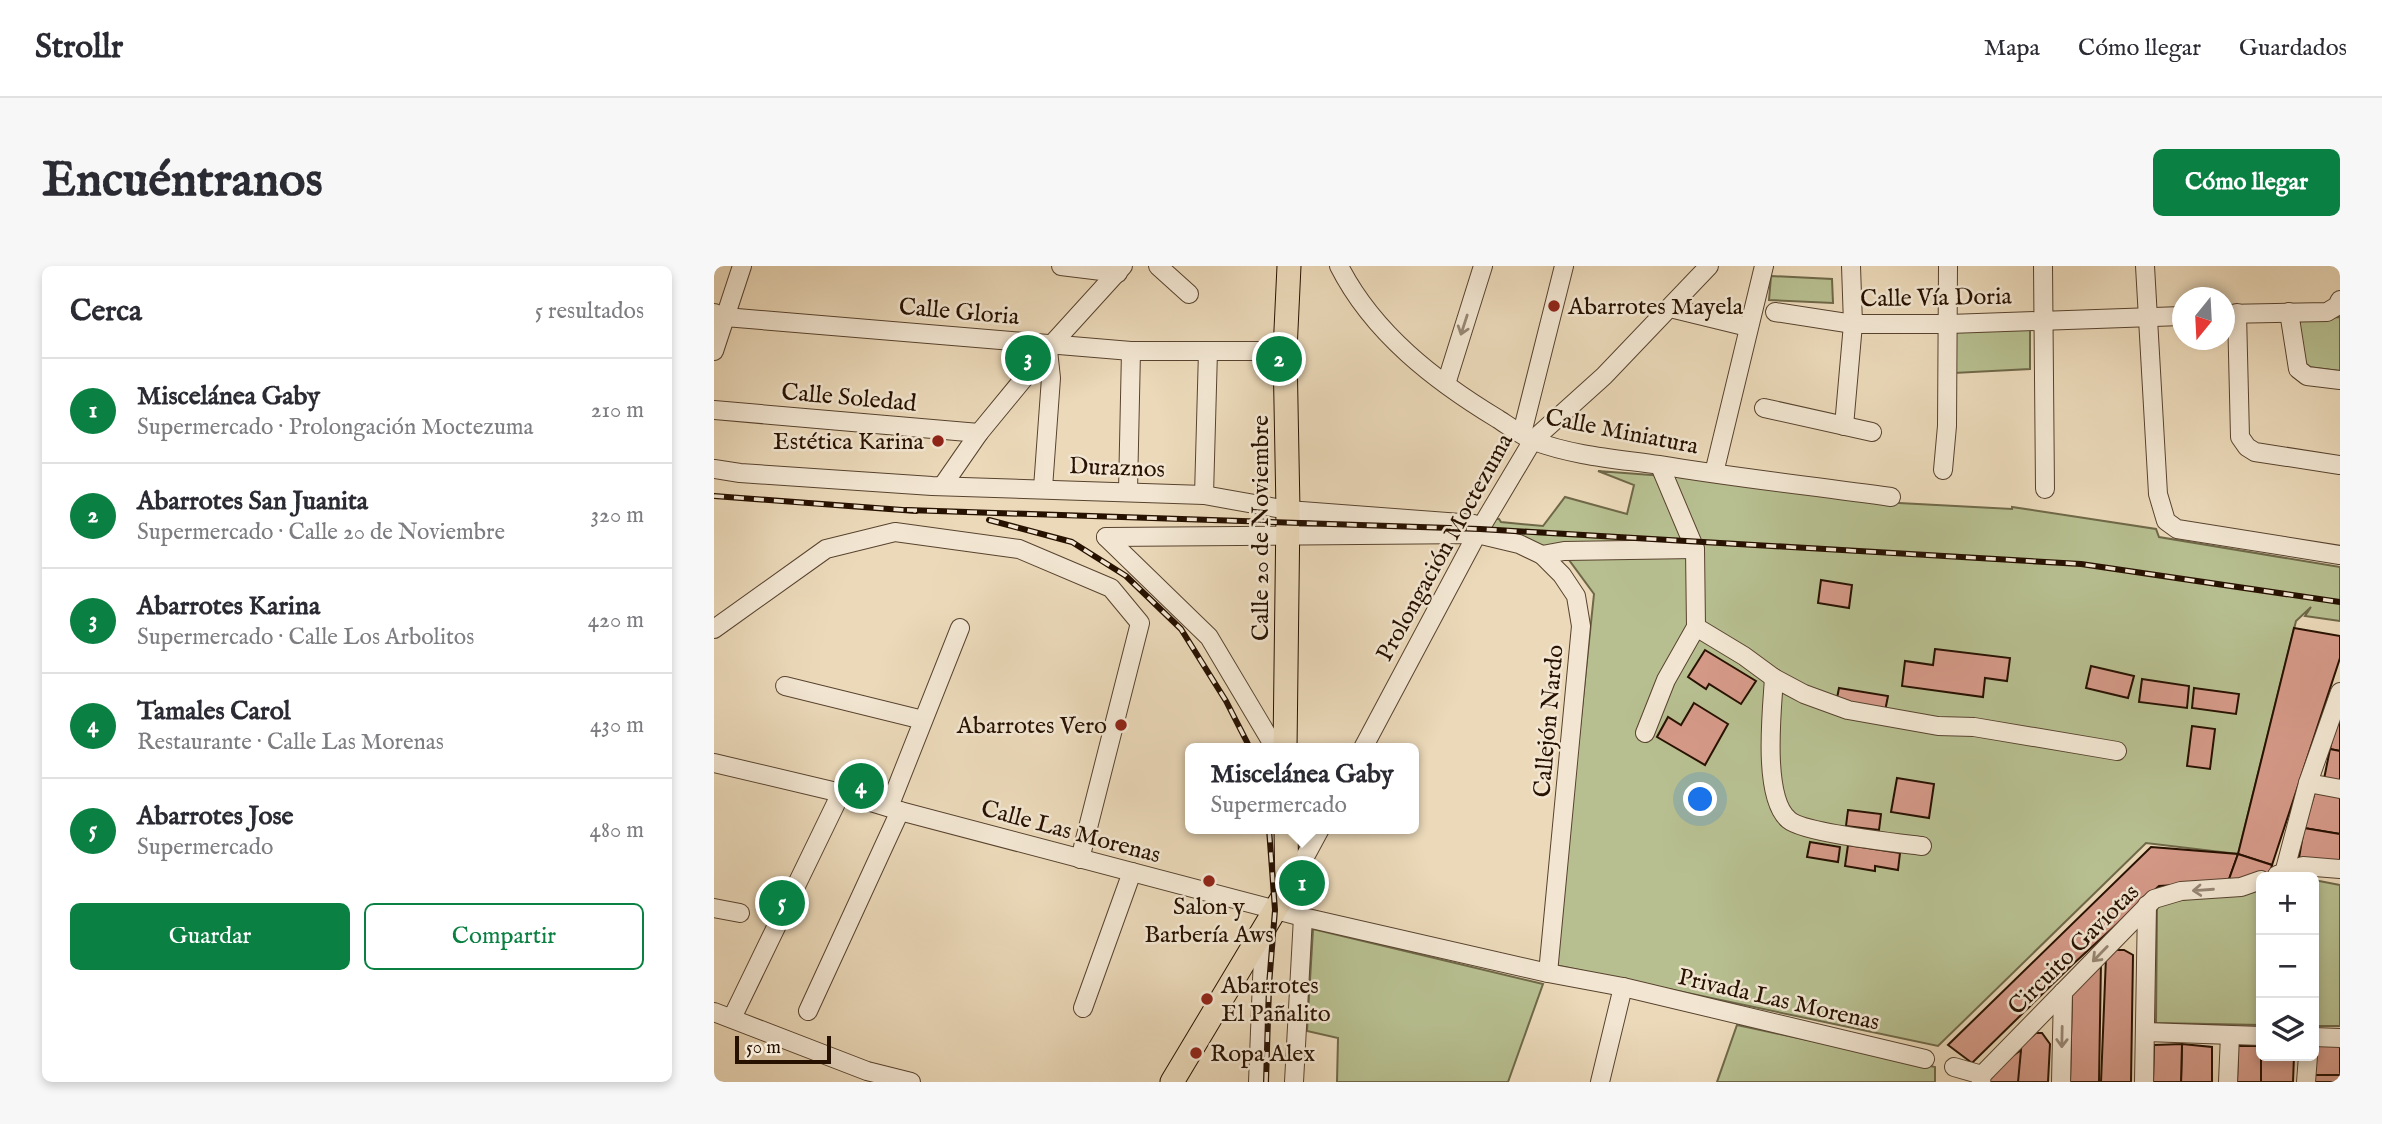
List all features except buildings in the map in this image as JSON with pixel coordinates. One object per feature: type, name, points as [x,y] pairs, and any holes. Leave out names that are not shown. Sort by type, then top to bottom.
[{"type":"main road","name":"Calle 20 de Noviembre","points":[[1285,743],[1288,510],[1285,351],[1289,266]]},
{"type":"main road","points":[[1172,1082],[1287,890],[1286,834]]},
{"type":"street","points":[[714,351],[720,315],[742,266]]},
{"type":"street","points":[[1061,266],[1121,269]]},
{"type":"street","points":[[1158,266],[1189,295]]},
{"type":"street","name":"Calle Miniatura","points":[[1339,266],[1351,289],[1381,328],[1446,384],[1527,437],[1597,456],[1891,497]]},
{"type":"street","points":[[1446,384],[1483,266]]},
{"type":"street","points":[[1527,437],[1564,266]]},
{"type":"street","name":"Prolongación Moctezuma","points":[[1366,743],[1527,437],[1604,376],[1709,266]]},
{"type":"street","points":[[1714,473],[1764,266]]},
{"type":"street","points":[[1844,426],[1853,324],[1851,266]]},
{"type":"street","points":[[1943,470],[1947,426],[1948,266]]},
{"type":"street","points":[[2043,266],[2045,489]]},
{"type":"street","points":[[2145,266],[2158,494],[2166,521],[2176,529],[2340,555]]},
{"type":"street","points":[[943,485],[979,433],[1050,347],[1121,269]]},
{"type":"street","points":[[2235,313],[2327,312],[2338,303]]},
{"type":"street","points":[[1670,308],[1748,327]]},
{"type":"street","name":"Calle Vía Doria","points":[[1775,312],[1853,324],[1949,324],[2172,317]]},
{"type":"street","points":[[2289,312],[2298,369],[2306,376],[2340,380]]},
{"type":"street","name":"Calle Gloria","points":[[720,315],[1050,347],[1131,351],[1285,351]]},
{"type":"street","points":[[1042,488],[1051,378],[1050,347]]},
{"type":"street","points":[[2234,350],[2240,437],[2247,447],[2255,452],[2340,466]]},
{"type":"street","points":[[1128,491],[1131,351]]},
{"type":"street","points":[[1204,495],[1208,351]]},
{"type":"street","points":[[1764,408],[1872,432]]},
{"type":"street","name":"Calle Soledad","points":[[714,410],[979,433]]},
{"type":"street","points":[[1645,733],[1666,680],[1696,627],[1695,549],[1660,466]]},
{"type":"street","name":"Duraznos","points":[[714,469],[740,473],[943,485],[1204,495],[1288,510],[1480,529]]},
{"type":"street","points":[[1272,743],[1209,637],[1106,537],[1288,536],[1480,529]]},
{"type":"street","name":"Callejón Nardo","points":[[1480,529],[1542,555],[1562,575],[1576,596],[1581,626],[1548,974]]},
{"type":"street","points":[[714,629],[826,549],[895,532],[1019,549],[1111,588],[1140,623],[1080,859]]},
{"type":"street","points":[[1542,555],[1564,551],[1695,549]]},
{"type":"street","points":[[1696,627],[1774,678],[1804,694],[1849,710],[1938,726],[1974,727],[2117,751]]},
{"type":"street","points":[[807,1011],[894,809],[923,720],[960,628]]},
{"type":"street","points":[[1774,678],[1770,752],[1777,801],[1789,821],[1813,829],[1922,846]]},
{"type":"street","points":[[785,686],[923,720]]},
{"type":"street","points":[[2278,872],[2338,702]]},
{"type":"street","name":"Calle Las Morenas","points":[[714,762],[841,793],[1132,872],[1269,920],[1303,918],[1548,974],[1623,987]]},
{"type":"street","points":[[2308,783],[2340,789]]},
{"type":"street","points":[[732,1018],[841,793]]},
{"type":"street","points":[[1287,890],[1317,834]]},
{"type":"street","points":[[2286,872],[2303,866],[2340,869]]},
{"type":"street","points":[[1083,1008],[1132,872]]},
{"type":"street","name":"Circuito Gaviotas","points":[[1982,1079],[2154,899],[2181,891],[2241,887],[2256,882]]},
{"type":"street","points":[[2144,1082],[2147,905]]},
{"type":"street","points":[[714,908],[740,913]]},
{"type":"street","points":[[1294,1082],[1303,918]]},
{"type":"street","points":[[1258,1082],[1269,920]]},
{"type":"street","points":[[1600,1082],[1623,987]]},
{"type":"street","name":"Privada Las Morenas","points":[[1623,987],[1925,1059]]},
{"type":"street","points":[[2061,1082],[2063,992]]},
{"type":"street","points":[[714,1012],[865,1076],[909,1082]]},
{"type":"street","points":[[2146,1032],[2256,1036]]},
{"type":"street","points":[[2228,1082],[2230,1035]]},
{"type":"street","points":[[2319,1037],[2340,1038]]},
{"type":"street","points":[[2306,1082],[2308,1061]]},
{"type":"street","points":[[1954,1067],[1982,1079]]},
{"type":"green space","points":[[1771,276],[1832,279],[1833,303],[1769,300]]},
{"type":"green space","points":[[2340,317],[2340,371],[2300,366],[2300,319]]},
{"type":"green space","points":[[2030,327],[2030,369],[1954,373],[1954,329]]},
{"type":"green space","points":[[1598,471],[1718,480],[1861,501],[2012,507],[2156,529],[2159,537],[2340,567],[2340,621],[2305,616],[2311,607],[2296,621],[2238,854],[2146,843],[1938,1046],[1555,965],[1594,594],[1566,556],[1484,534],[1489,519],[1543,526],[1565,497],[1627,514],[1634,485]]},
{"type":"green space","points":[[2319,881],[2340,885],[2340,1026],[2319,1026]]},
{"type":"green space","points":[[2256,888],[2256,1025],[2156,1023],[2157,904]]},
{"type":"green space","points":[[1313,929],[1543,984],[1508,1082],[1337,1082],[1338,1038],[1307,1031]]},
{"type":"green space","points":[[1737,1025],[1935,1067],[1935,1082],[1717,1082]]},
{"type":"railway","points":[[714,496],[916,511]]},
{"type":"railway","points":[[907,510],[1480,529],[2081,564],[2340,602]]},
{"type":"railway","points":[[989,520],[1072,542],[1126,576],[1181,629],[1226,701],[1247,743]]},
{"type":"railway","points":[[1266,1082],[1275,910],[1269,834]]},
{"type":"place","name":"Abarrotes Mayela","points":[[1554,306]]},
{"type":"place","name":"Abarrotes Karina","points":[[1028,358]]},
{"type":"place","name":"Abarrotes San Juanita","points":[[1279,359]]},
{"type":"place","name":"Estética Karina","points":[[938,441]]},
{"type":"place","name":"Abarrotes Vero","points":[[1121,725]]},
{"type":"place","name":"Tamales Carol","points":[[861,786]]},
{"type":"place","name":"Salon y Barbería Aws","points":[[1209,881]]},
{"type":"place","name":"Miscelánea Gaby","points":[[1302,883]]},
{"type":"place","name":"Abarrotes Jose","points":[[782,903]]},
{"type":"place","name":"Abarrotes El Pañalito","points":[[1207,999]]},
{"type":"place","name":"Ropa Alex","points":[[1196,1053]]}]
